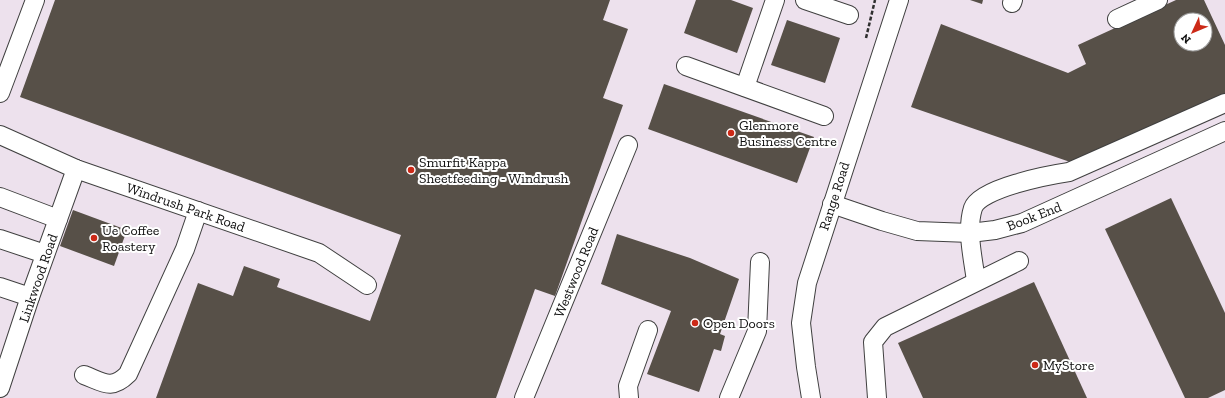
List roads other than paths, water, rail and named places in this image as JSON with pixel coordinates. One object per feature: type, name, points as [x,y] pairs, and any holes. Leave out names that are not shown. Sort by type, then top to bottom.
[{"type":"street","points":[[0,93],[35,0]]},
{"type":"street","points":[[745,87],[775,0]]},
{"type":"street","points":[[805,0],[849,15]]},
{"type":"street","name":"Range Road","points":[[811,398],[806,367],[802,323],[807,283],[899,0]]},
{"type":"street","points":[[1117,19],[1158,0]]},
{"type":"street","points":[[686,66],[824,116]]},
{"type":"street","points":[[976,281],[970,233],[973,207],[978,199],[992,192],[1041,176],[1069,172],[1225,103]]},
{"type":"street","name":"Book End","points":[[832,204],[882,222],[917,231],[970,233],[994,230],[1022,223],[1225,131]]},
{"type":"street","name":"Windrush Park Road","points":[[0,135],[76,169],[319,253],[367,285]]},
{"type":"street","name":"Westwood Road","points":[[524,398],[628,145]]},
{"type":"street","name":"Linkwood Road","points":[[0,388],[30,297],[76,169]]},
{"type":"street","points":[[0,197],[58,219]]},
{"type":"street","points":[[84,375],[112,384],[120,382],[128,374],[185,249],[198,211]]},
{"type":"street","points":[[0,239],[45,254]]},
{"type":"street","points":[[877,398],[873,342],[885,327],[1019,261]]},
{"type":"street","points":[[729,398],[757,331],[760,262]]},
{"type":"street","points":[[0,287],[30,297]]},
{"type":"street","points":[[629,398],[628,386],[648,330]]},
{"type":"place","name":"Glenmore Business Centre","points":[[731,133]]},
{"type":"place","name":"Smurfit Kappa Sheetfeeding - Windrush","points":[[411,170]]},
{"type":"place","name":"Ue Coffee Roastery","points":[[94,238]]},
{"type":"place","name":"Open Doors","points":[[695,323]]},
{"type":"place","name":"MyStore","points":[[1035,365]]}]
